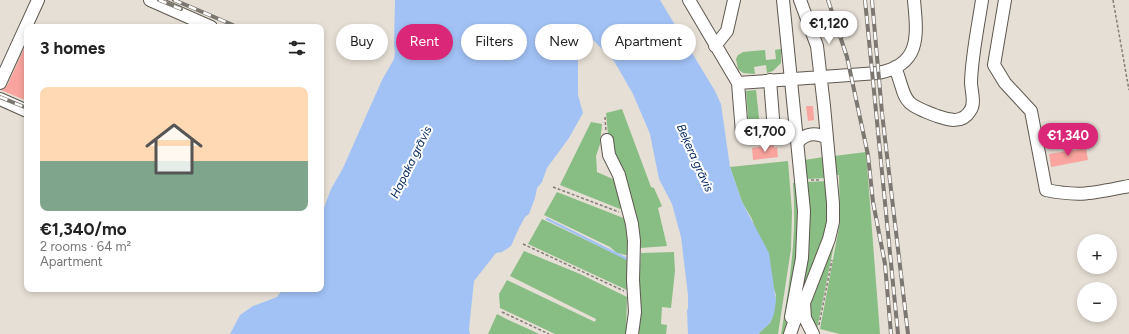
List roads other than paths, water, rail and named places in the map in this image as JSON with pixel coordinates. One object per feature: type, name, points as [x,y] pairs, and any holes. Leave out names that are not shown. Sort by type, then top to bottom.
[{"type":"street","points":[[27,24],[38,0]]},
{"type":"street","points":[[150,0],[203,24]]},
{"type":"street","points":[[689,0],[738,83],[742,133],[748,138],[770,136],[774,131],[770,80]]},
{"type":"street","points":[[715,46],[727,31],[733,0]]},
{"type":"street","points":[[783,0],[804,211],[802,258],[791,317],[790,334],[799,308],[804,303],[829,239],[832,222],[831,179],[816,46],[800,0]]},
{"type":"street","points":[[738,83],[880,72],[895,67],[908,57],[915,43],[916,28],[914,0]]},
{"type":"street","points":[[895,67],[903,94],[915,107],[949,120],[957,120],[964,117],[971,111],[973,103],[971,84],[972,69],[982,0]]},
{"type":"street","points":[[997,0],[1001,23]]},
{"type":"street","points":[[1005,0],[994,65],[1006,84],[1031,110],[1046,190],[1068,194],[1088,195],[1129,186]]},
{"type":"street","points":[[0,84],[24,31]]},
{"type":"street","points":[[0,99],[24,110]]},
{"type":"street","points":[[798,142],[805,136],[809,135],[820,134],[827,138]]},
{"type":"street","points":[[607,140],[609,155],[619,175],[630,216],[634,241],[632,280],[635,312],[632,334]]},
{"type":"street","points":[[804,303],[805,318],[816,331]]},
{"type":"water","name":"Hapaka grāvis","points":[[395,0],[660,0],[675,24],[601,24],[601,48],[593,40],[593,24],[535,24],[535,60],[578,60],[578,95],[583,113],[569,138],[547,168],[542,182],[537,188],[529,214],[525,217],[511,246],[502,252],[496,253],[474,281],[469,329],[470,334],[230,334],[240,315],[253,306],[277,297],[281,292],[324,292],[324,208],[331,189],[343,168],[382,80],[394,59]]},
{"type":"water","name":"Beķera grāvis","points":[[613,60],[696,60],[715,91],[721,104],[730,167],[742,202],[769,253],[776,301],[774,314],[770,323],[758,334],[688,334],[688,295],[681,237],[672,204],[659,179],[650,134],[633,94]]},
{"type":"waterway","points":[[547,219],[627,259]]},
{"type":"railway","points":[[159,0],[181,9]]},
{"type":"railway","points":[[174,0],[231,24]]},
{"type":"railway","points":[[828,0],[847,57],[868,155],[873,202],[885,264],[891,334]]},
{"type":"railway","points":[[865,0],[898,334]]},
{"type":"railway","points":[[872,0],[882,113],[908,334]]},
{"type":"railway","points":[[0,97],[24,107]]}]
